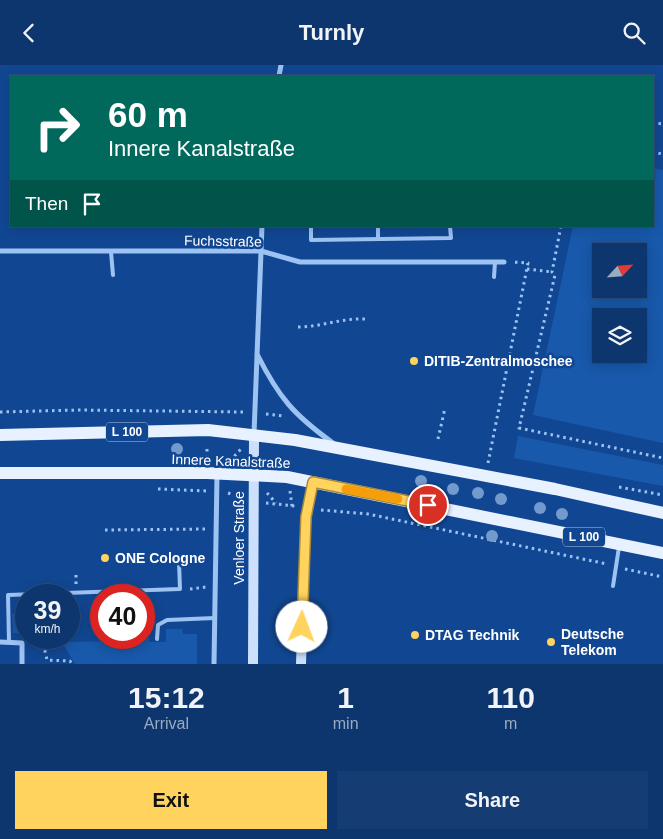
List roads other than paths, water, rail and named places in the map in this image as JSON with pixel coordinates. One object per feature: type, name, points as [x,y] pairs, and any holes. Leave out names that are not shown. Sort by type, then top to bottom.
[{"type":"main road","name":"Innere Kanalstraße","points":[[0,435],[208,431],[254,435],[339,448],[663,513]]},
{"type":"main road","name":"Innere Kanalstraße","points":[[0,473],[217,474],[287,477],[663,553]]},
{"type":"street","name":"Venloer Straße","points":[[253,664],[254,435],[262,227]]},
{"type":"street","name":"Fuchsstraße","points":[[0,251],[261,251],[300,262],[504,262]]},
{"type":"street","points":[[256,353],[279,395],[291,410],[339,448]]},
{"type":"street","name":"Venloer Straße","points":[[214,664],[217,474]]},
{"type":"street","points":[[301,664],[306,517],[313,482]]},
{"type":"street","points":[[0,641],[22,643],[22,664]]},
{"type":"lane","points":[[311,227],[311,240],[451,238],[450,227]]},
{"type":"lane","points":[[378,227],[378,239]]},
{"type":"lane","points":[[111,252],[113,275]]},
{"type":"lane","points":[[494,277],[495,261]]},
{"type":"lane","points":[[613,585],[620,545]]},
{"type":"lane","points":[[9,642],[8,595],[180,589],[179,561]]},
{"type":"lane","points":[[157,639],[158,625],[167,620],[215,618]]},
{"type":"place","name":"DITIB-Zentralmoschee","points":[[414,361]]},
{"type":"place","name":"ONE Cologne","points":[[105,558]]},
{"type":"place","name":"DTAG Technik","points":[[415,635]]},
{"type":"place","name":"Deutsche Telekom","points":[[551,642]]}]
